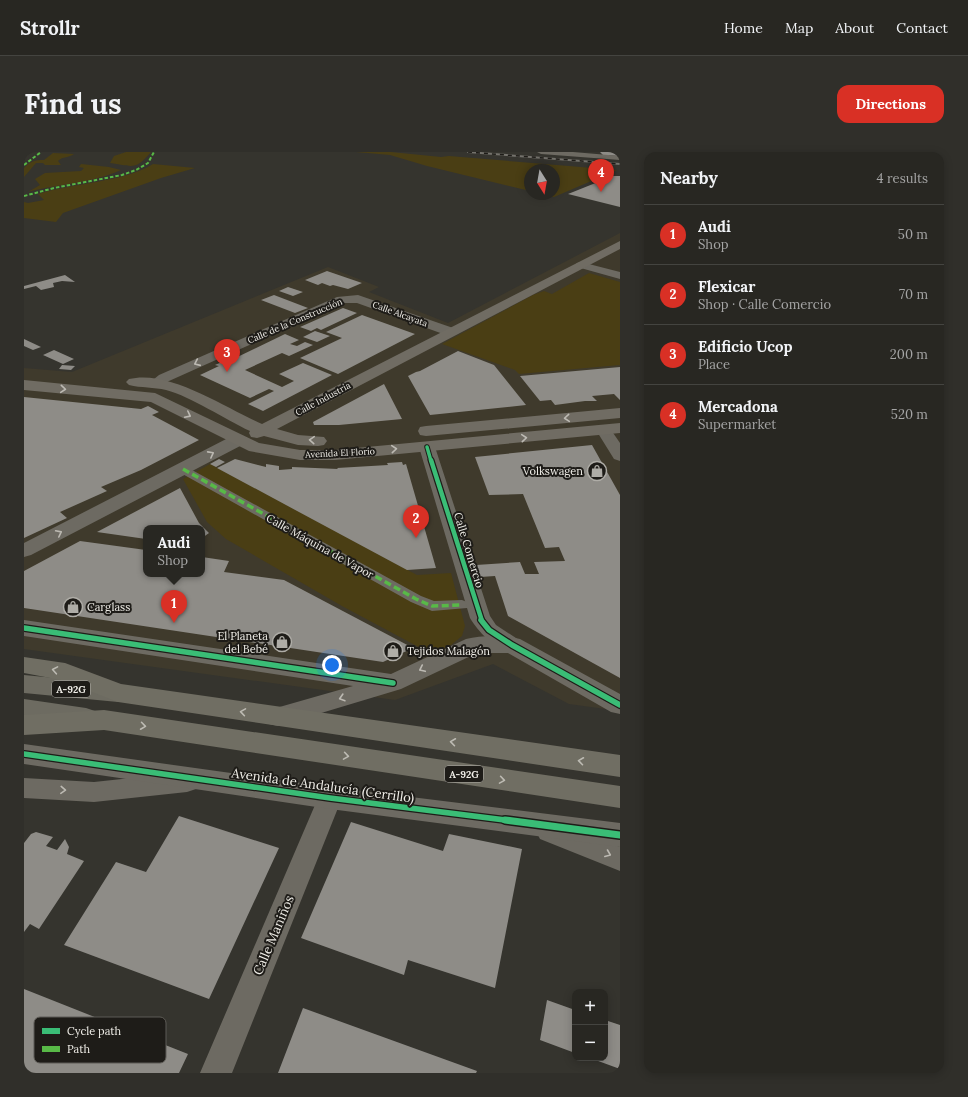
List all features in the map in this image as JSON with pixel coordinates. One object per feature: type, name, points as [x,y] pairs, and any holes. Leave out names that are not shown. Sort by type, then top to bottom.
[{"type":"highway","points":[[24,665],[65,672],[118,693]]},
{"type":"highway","name":"A-92G","points":[[118,693],[620,766]]},
{"type":"highway","points":[[24,725],[104,720]]},
{"type":"highway","name":"A-92G","points":[[104,720],[620,797]]},
{"type":"main road","name":"Calle Industria","points":[[238,440],[263,431],[620,244]]},
{"type":"main road","name":"Avenida El Florío","points":[[24,372],[151,391]]},
{"type":"main road","name":"Avenida El Florío","points":[[24,385],[151,391],[172,387],[263,431],[314,441],[424,439],[612,429]]},
{"type":"main road","name":"Avenida El Florío","points":[[151,391],[155,398],[238,440],[255,447],[300,455],[335,455],[424,439],[593,415],[620,413]]},
{"type":"main road","points":[[593,415],[612,429]]},
{"type":"main road","name":"A-92G","points":[[24,684],[118,693]]},
{"type":"main road","name":"A-92G","points":[[24,708],[104,720]]},
{"type":"street","points":[[541,152],[574,153],[620,158]]},
{"type":"street","points":[[581,265],[620,276]]},
{"type":"street","name":"Calle Alcayata","points":[[348,298],[358,299],[451,332]]},
{"type":"street","name":"Calle de la Construcción","points":[[151,391],[164,378],[348,298]]},
{"type":"street","points":[[612,429],[620,456]]},
{"type":"street","name":"Calle Comercio","points":[[424,439],[480,618],[489,630],[512,645]]},
{"type":"street","name":"Calle Industria","points":[[24,551],[238,440]]},
{"type":"street","name":"Calle Máquina de Vapor","points":[[183,469],[416,600],[432,606],[462,604]]},
{"type":"street","points":[[24,628],[393,683]]},
{"type":"street","points":[[278,717],[393,683],[474,645],[512,645],[620,705]]},
{"type":"street","name":"Avenida de Andalucía (Cerrillo)","points":[[24,754],[330,798],[620,835]]},
{"type":"street","points":[[24,788],[94,792],[201,780]]},
{"type":"street","name":"Calle Maniños","points":[[216,1073],[330,798]]},
{"type":"street","points":[[532,824],[620,859]]},
{"type":"shaded area","points":[[126,152],[151,152],[137,165],[129,166],[110,163],[114,156]]},
{"type":"shaded area","points":[[356,152],[391,152],[545,164],[524,164],[524,190],[427,166],[390,155]]},
{"type":"shaded area","points":[[53,153],[74,154],[58,161],[61,165],[45,165],[43,163],[36,163],[24,177],[24,168],[28,164],[35,161],[44,160]]},
{"type":"shaded area","points":[[81,164],[121,170],[87,181],[28,192],[40,185],[35,179],[45,173],[81,171],[84,168],[79,167]]},
{"type":"shaded area","points":[[153,164],[195,168],[161,178],[63,213],[56,222],[24,218],[24,202],[28,203],[44,200],[38,194],[113,179],[128,175]]},
{"type":"shaded area","points":[[560,165],[617,170],[560,194]]},
{"type":"shaded area","points":[[620,233],[620,711],[569,704],[493,664],[395,700],[24,649],[24,368],[72,372],[328,267],[379,287],[369,292],[448,323]]},
{"type":"shaded area","points":[[589,273],[620,282],[620,365],[519,374],[515,370],[442,344],[533,295],[544,291],[552,294]]},
{"type":"shaded area","points":[[210,464],[417,575],[451,573],[465,626],[462,636],[451,645],[434,653],[428,652],[342,606],[226,539],[207,522],[183,479]]},
{"type":"building","points":[[600,152],[620,152],[620,156],[603,155]]},
{"type":"building","points":[[613,176],[620,176],[620,207],[568,194]]},
{"type":"building","points":[[327,271],[362,283],[348,289],[322,283],[318,285],[305,280]]},
{"type":"building","points":[[65,275],[75,282],[62,281],[53,283],[54,287],[41,290],[36,286],[24,289],[24,286]]},
{"type":"building","points":[[288,287],[303,292],[293,296],[279,291]]},
{"type":"building","points":[[274,295],[308,308],[295,313],[261,300]]},
{"type":"building","points":[[343,308],[357,313],[321,330],[317,328],[311,331],[300,327]]},
{"type":"building","points":[[362,315],[415,334],[338,374],[300,358],[342,338],[326,332]]},
{"type":"building","points":[[315,331],[330,336],[317,342],[303,337]]},
{"type":"building","points":[[285,334],[299,340],[290,344],[297,346],[305,342],[313,345],[289,356],[282,353],[245,370],[282,387],[294,381],[279,374],[303,363],[332,375],[263,411],[248,404],[274,391],[269,389],[250,398],[200,375],[219,366],[215,365],[224,361],[227,362]]},
{"type":"building","points":[[24,339],[41,347],[33,350],[24,346]]},
{"type":"building","points":[[54,350],[74,359],[63,364],[43,355]]},
{"type":"building","points":[[458,351],[494,365],[526,405],[430,415],[408,376]]},
{"type":"building","points":[[62,365],[75,366],[71,370],[59,369]]},
{"type":"building","points":[[620,367],[620,400],[614,394],[592,396],[597,401],[555,405],[551,400],[540,401],[520,376]]},
{"type":"building","points":[[384,384],[402,419],[339,425],[314,425],[313,422]]},
{"type":"building","points":[[24,397],[141,409],[148,406],[159,412],[152,415],[199,440],[141,470],[101,487],[107,491],[60,512],[67,518],[24,538]]},
{"type":"building","points":[[592,445],[620,495],[620,678],[508,616],[495,576],[480,577],[476,565],[520,562],[525,574],[539,574],[534,562],[565,561],[559,547],[545,548],[523,494],[489,495],[475,457]]},
{"type":"building","points":[[219,459],[225,462],[216,467],[210,464]]},
{"type":"building","points":[[235,459],[266,467],[266,464],[279,466],[279,470],[292,469],[292,467],[338,469],[337,468],[388,465],[387,463],[402,462],[403,465],[406,464],[436,568],[407,570],[217,468]]},
{"type":"building","points":[[180,488],[201,525],[143,525],[143,539],[97,532]]},
{"type":"building","points":[[205,529],[209,533],[205,536]]},
{"type":"building","points":[[80,541],[143,550],[143,577],[205,577],[205,557],[229,561],[224,572],[284,580],[413,648],[383,662],[24,608],[24,571]]},
{"type":"building","points":[[179,816],[279,848],[209,999],[64,945],[116,862],[146,872]]},
{"type":"building","points":[[351,822],[443,851],[449,834],[522,849],[495,988],[408,960],[404,975],[301,938]]},
{"type":"building","points":[[36,832],[53,837],[46,846],[57,850],[65,839],[69,847],[67,854],[84,861],[39,929],[30,924],[24,932],[24,843],[31,834]]},
{"type":"building","points":[[24,989],[95,1017],[34,1017],[34,1063],[166,1063],[166,1045],[188,1054],[179,1073],[24,1073]]},
{"type":"building","points":[[547,1000],[572,1009],[572,1052],[540,1040]]},
{"type":"building","points":[[303,1008],[477,1071],[476,1073],[278,1073]]},
{"type":"building","points":[[608,1021],[620,1025],[620,1069],[598,1061],[608,1061]]},
{"type":"railway","points":[[468,152],[620,164]]},
{"type":"marked path","points":[[24,165],[41,152]]},
{"type":"marked path","points":[[24,196],[38,191],[122,175],[136,170],[148,163],[154,152]]},
{"type":"marked path","points":[[183,469],[416,599],[432,606],[462,605]]},
{"type":"cycle path","points":[[427,447],[480,618],[489,630],[512,645],[620,705]]},
{"type":"cycle path","points":[[24,628],[393,683]]},
{"type":"cycle path","points":[[24,754],[330,798],[620,835]]},
{"type":"place","name":"Mercadona","points":[[601,192]]},
{"type":"place","name":"Edificio Ucop","points":[[227,372]]},
{"type":"place","name":"Volkswagen","points":[[597,471]]},
{"type":"place","name":"Flexicar","points":[[416,538]]},
{"type":"place","name":"Carglass","points":[[73,607]]},
{"type":"place","name":"Audi","points":[[174,623]]},
{"type":"place","name":"El Planeta del Bebé","points":[[282,642]]},
{"type":"place","name":"Tejidos Malagón","points":[[393,651]]}]
